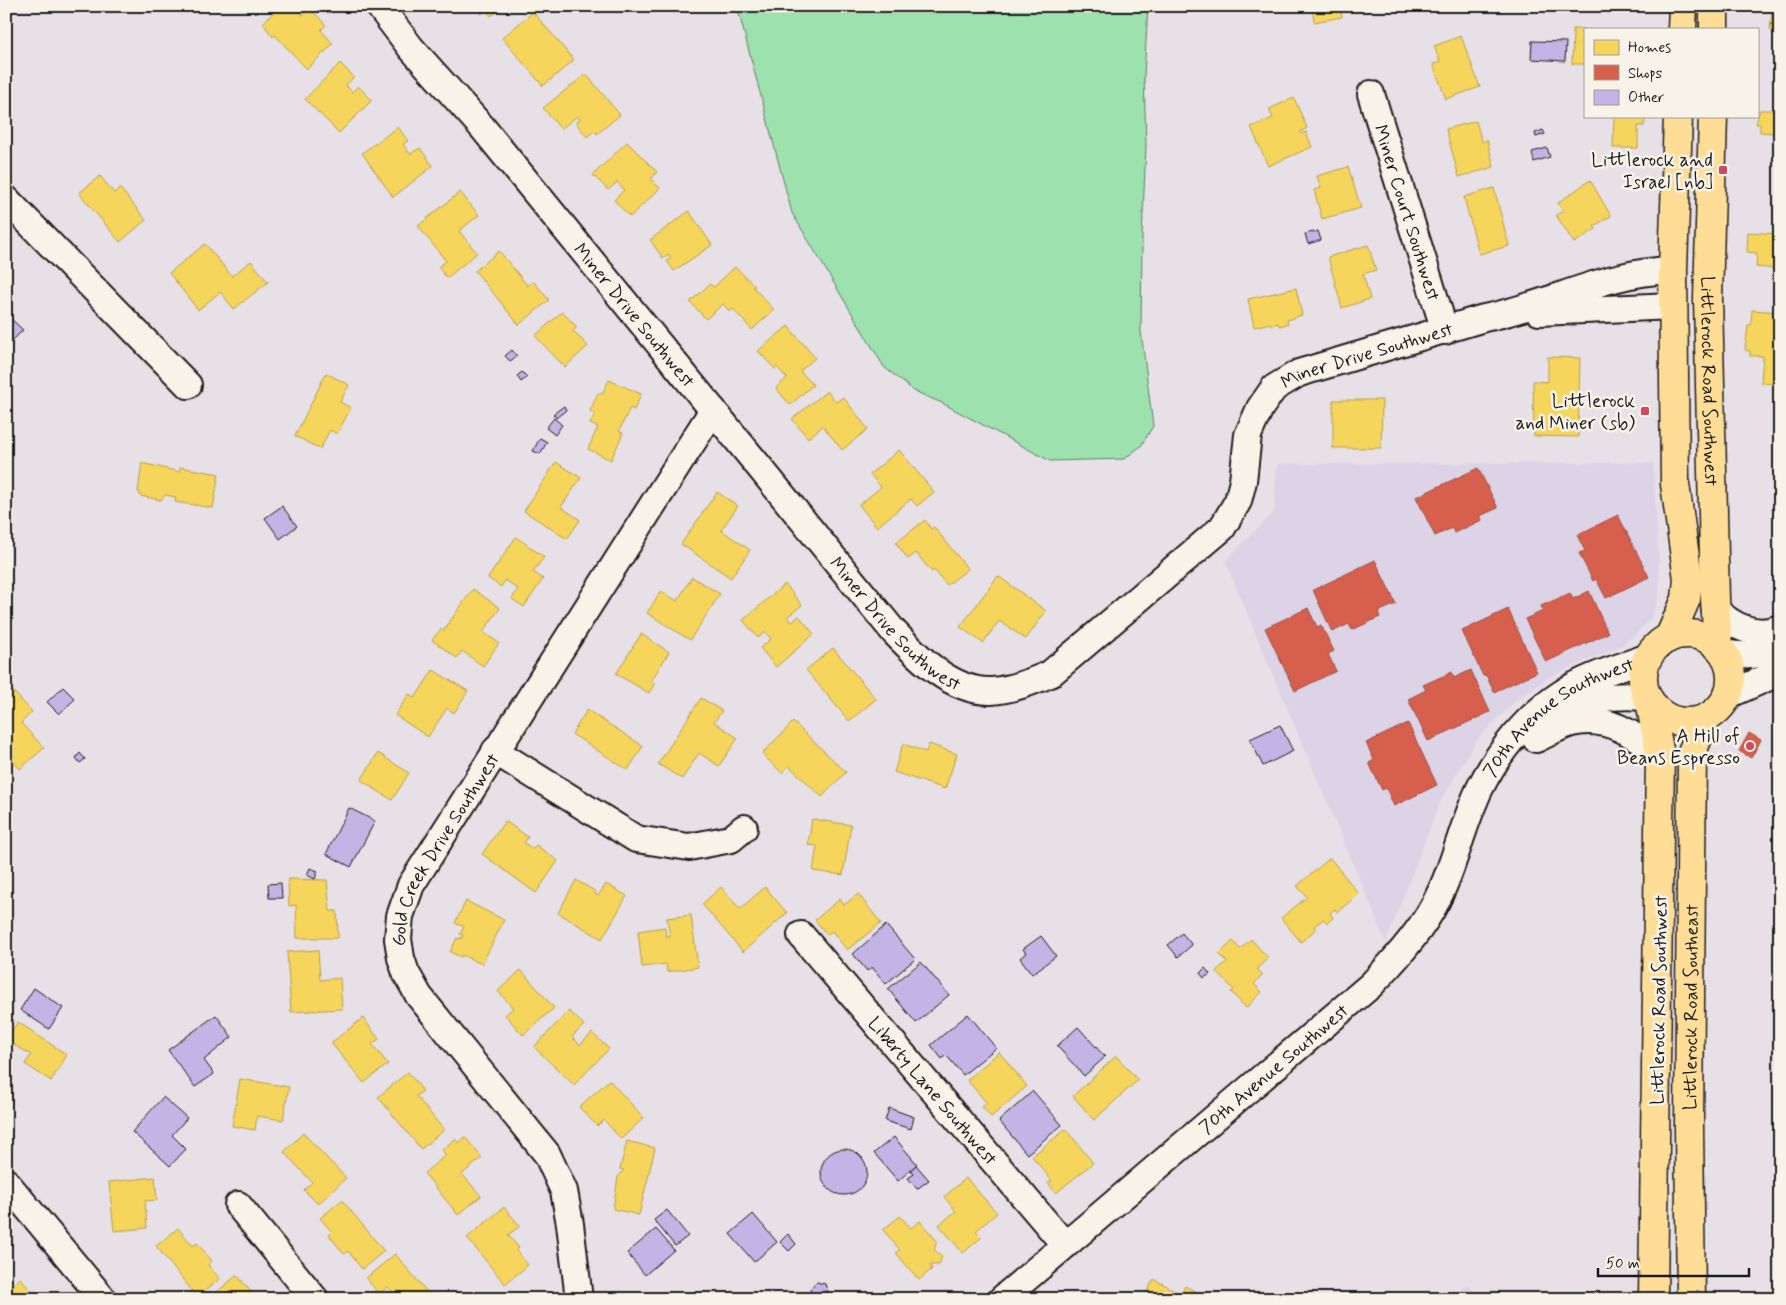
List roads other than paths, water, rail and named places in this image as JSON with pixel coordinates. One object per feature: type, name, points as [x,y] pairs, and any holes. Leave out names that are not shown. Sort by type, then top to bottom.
[{"type":"main road","points":[[1682,28],[1683,6]]},
{"type":"main road","points":[[1714,6],[1714,28]]},
{"type":"main road","name":"Littlerock Road Southwest","points":[[1669,638],[1686,598],[1688,579],[1675,484],[1673,270],[1678,118]]},
{"type":"main road","name":"Littlerock Road Southwest","points":[[1713,118],[1708,300],[1715,609],[1721,650]]},
{"type":"main road","points":[[1682,634],[1695,635],[1707,639],[1721,650],[1731,674],[1728,695],[1719,708],[1706,718],[1691,722],[1675,720],[1660,713],[1648,699],[1643,684],[1644,670],[1648,657],[1657,646],[1669,638],[1682,634]]},
{"type":"main road","name":"Littlerock Road Southwest","points":[[1648,699],[1660,755],[1653,1299]]},
{"type":"main road","name":"Littlerock Road Southeast","points":[[1691,1299],[1689,1126],[1692,752],[1698,733],[1706,718]]},
{"type":"street","name":"Miner Drive Southwest","points":[[379,6],[411,48],[482,127],[894,632],[921,659],[941,675],[971,687],[989,691],[1020,686],[1050,674],[1222,528],[1238,501],[1243,481],[1248,435],[1260,408],[1274,388],[1299,373],[1484,318],[1506,314],[1673,306]]},
{"type":"street","name":"Miner Court Southwest","points":[[1371,94],[1445,331]]},
{"type":"street","points":[[6,199],[188,386]]},
{"type":"street","name":"Miner Drive Southwest","points":[[1506,314],[1618,277],[1673,270]]},
{"type":"street","name":"Gold Creek Drive Southwest","points":[[578,1299],[570,1224],[564,1191],[546,1154],[419,996],[401,958],[398,939],[400,916],[411,885],[713,410]]},
{"type":"street","points":[[1715,609],[1735,625],[1747,630],[1766,632],[1780,628]]},
{"type":"street","points":[[1721,650],[1742,656],[1759,656],[1780,648]]},
{"type":"street","name":"70th Avenue Southwest","points":[[1002,1299],[1371,986],[1398,957],[1433,908],[1480,788],[1509,741],[1533,716],[1560,694],[1584,682],[1648,657]]},
{"type":"street","points":[[1728,695],[1780,672]]},
{"type":"street","name":"70th Avenue Southwest","points":[[1480,788],[1536,739],[1553,719],[1590,700],[1624,695],[1648,699]]},
{"type":"street","points":[[1536,739],[1572,723],[1604,723],[1620,728],[1640,738],[1660,755]]},
{"type":"street","points":[[495,751],[636,839],[689,847],[731,839],[744,828]]},
{"type":"street","name":"Liberty Lane Southwest","points":[[801,935],[1065,1246]]},
{"type":"street","points":[[6,1182],[103,1299]]},
{"type":"street","points":[[238,1205],[315,1299]]},
{"type":"place","name":"Littlerock and Israel [nb]","points":[[1723,170]]},
{"type":"place","name":"Littlerock and Miner (sb)","points":[[1645,411]]},
{"type":"place","name":"A Hill of Beans Espresso","points":[[1750,746]]}]
